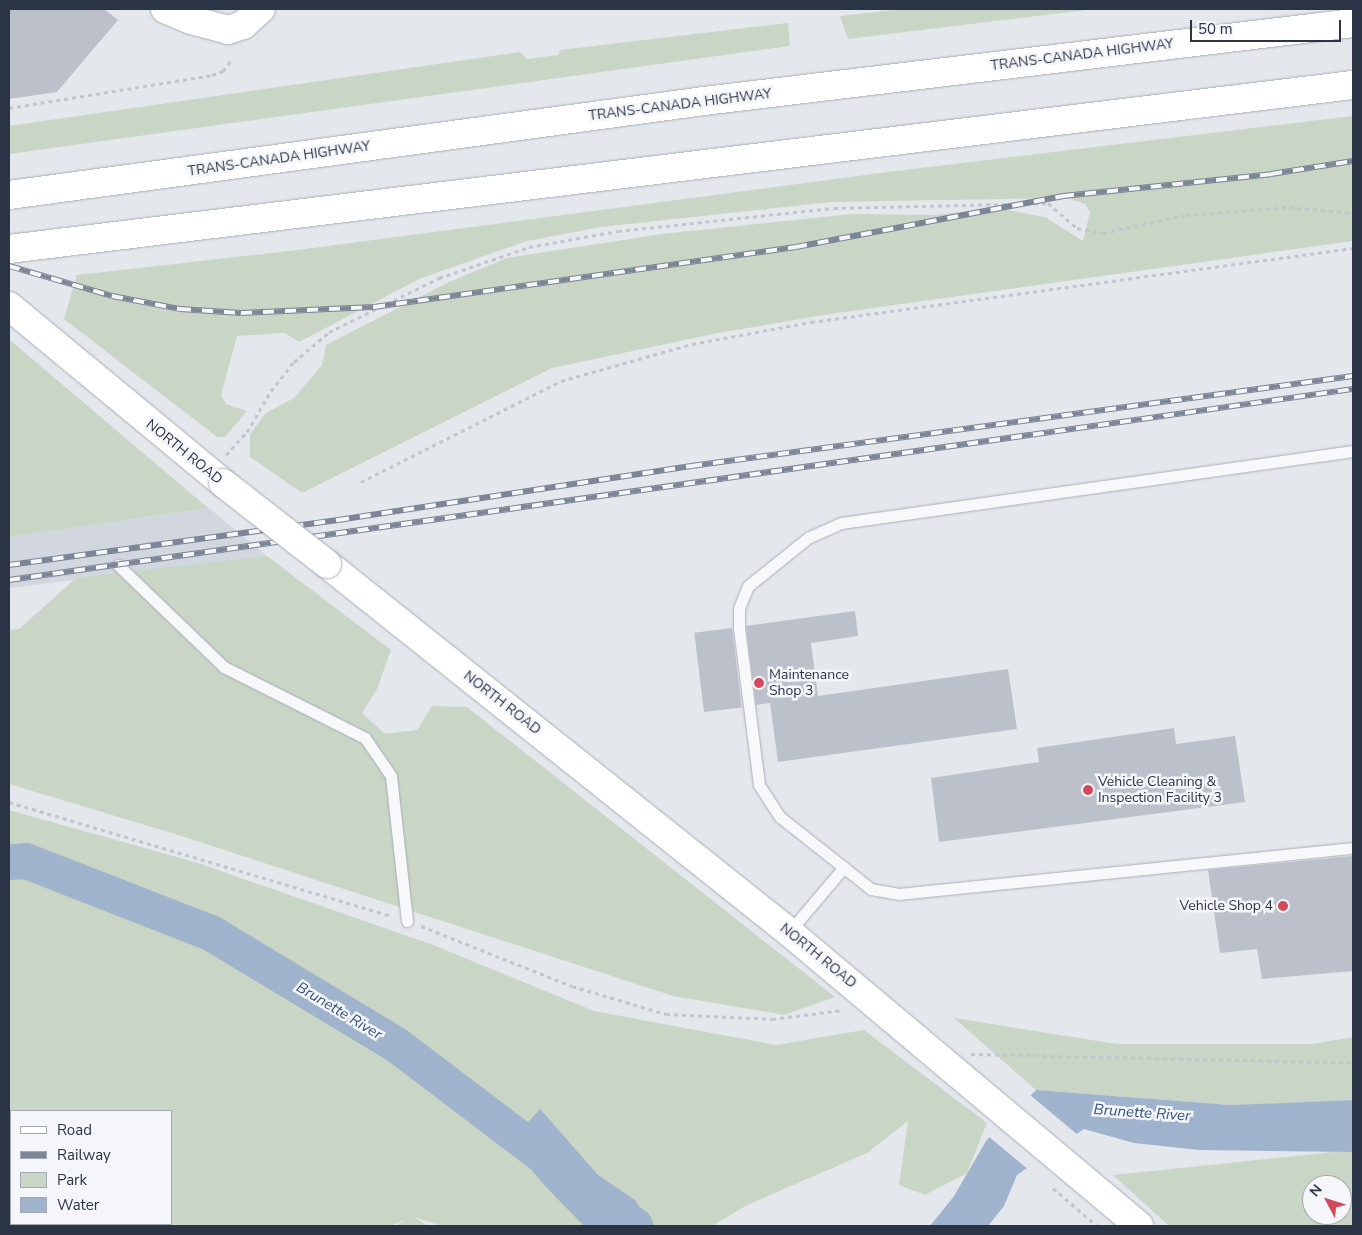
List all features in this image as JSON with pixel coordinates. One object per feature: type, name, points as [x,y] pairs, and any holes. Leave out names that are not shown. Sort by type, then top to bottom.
[{"type":"main road","points":[[165,9],[197,22],[228,30],[243,25],[261,9]]},
{"type":"main road","name":"TRANS-CANADA HIGHWAY","points":[[9,195],[704,101],[1353,23]]},
{"type":"main road","points":[[9,249],[1353,85]]},
{"type":"main road","name":"NORTH ROAD","points":[[9,306],[217,478],[789,932],[994,1102],[1052,1154],[1139,1226]]},
{"type":"lane","points":[[1353,451],[841,523],[809,537],[774,563],[748,586],[740,608],[738,628],[759,785],[780,817],[871,889],[899,894],[1353,848]]},
{"type":"lane","points":[[118,565],[224,667],[365,738],[391,776],[407,921]]},
{"type":"lane","points":[[789,932],[844,867]]},
{"type":"path","points":[[9,108],[212,76],[223,71],[232,60]]},
{"type":"path","points":[[217,478],[271,391],[294,362],[328,332],[440,278],[529,247],[618,231],[834,208],[1048,203],[1077,228],[1103,233],[1186,215],[1289,207],[1353,213]]},
{"type":"path","points":[[361,482],[561,381],[692,344],[811,322],[1353,248]]},
{"type":"path","points":[[935,1053],[1353,1063]]},
{"type":"path","points":[[1046,1181],[1097,1226]]},
{"type":"shaded area","points":[[209,508],[267,556],[9,588],[9,537]]},
{"type":"green space","points":[[903,9],[1095,9],[848,39],[840,16]]},
{"type":"green space","points":[[788,23],[790,46],[9,154],[9,126],[520,52],[527,59],[558,55],[560,50]]},
{"type":"green space","points":[[1353,116],[1353,241],[830,314],[718,333],[552,368],[302,493],[250,457],[250,434],[266,413],[294,398],[322,365],[326,345],[449,282],[507,258],[662,234],[851,214],[935,215],[996,208],[1045,217],[1083,241],[1090,212],[1085,204],[1067,198],[831,202],[601,227],[527,241],[419,279],[299,342],[285,333],[237,336],[221,395],[226,404],[247,411],[225,437],[217,437],[64,319],[77,275],[290,251],[888,172]]},
{"type":"green space","points":[[9,339],[30,357],[208,508],[9,537]]},
{"type":"green space","points":[[267,556],[391,650],[377,689],[362,713],[385,734],[417,730],[432,706],[467,707],[835,997],[784,1015],[673,996],[175,834],[9,784],[9,630],[19,629],[76,578]]},
{"type":"green space","points":[[9,810],[198,863],[433,945],[594,1011],[776,1045],[864,1030],[987,1123],[967,1173],[925,1195],[899,1185],[908,1121],[867,1153],[747,1205],[712,1226],[442,1226],[414,1217],[428,1226],[396,1226],[406,1219],[391,1226],[9,1226]]},
{"type":"green space","points":[[954,1018],[1117,1044],[1313,1044],[1353,1037],[1353,1100],[1231,1105],[1036,1090]]},
{"type":"green space","points":[[1353,1150],[1353,1226],[1169,1226],[1113,1175]]},
{"type":"water","points":[[1036,1090],[1231,1105],[1353,1100],[1353,1152],[1199,1150],[1134,1143],[1084,1129],[1017,1175],[1004,1206],[988,1226],[930,1226],[954,1196],[986,1141]]},
{"type":"water","points":[[540,1109],[598,1175],[635,1200],[651,1226],[584,1226],[546,1187],[509,1144]]},
{"type":"pier","points":[[1029,1094],[1079,1136],[1029,1170],[988,1136]]},
{"type":"building","points":[[9,9],[104,9],[118,20],[57,92],[9,99]]},
{"type":"building","name":"Maintenance Shop 3","points":[[855,611],[858,636],[811,643],[818,696],[1008,669],[1017,729],[778,762],[770,703],[756,705],[746,626]]},
{"type":"building","points":[[732,628],[742,707],[704,712],[694,633]]},
{"type":"building","name":"Vehicle Cleaning & Inspection Facility 3","points":[[1174,728],[1176,744],[1235,736],[1245,802],[939,842],[931,778],[1039,762],[1037,748]]},
{"type":"building","name":"Vehicle Shop 4","points":[[1353,856],[1353,971],[1262,979],[1257,949],[1220,953],[1208,870]]},
{"type":"waterway","name":"Brunette River","points":[[9,862],[26,861],[211,933],[398,1046],[635,1226]]},
{"type":"railway","points":[[9,266],[112,296],[180,309],[241,313],[374,307],[796,247],[1063,196],[1271,174],[1353,161]]},
{"type":"railway","points":[[9,565],[338,520],[691,466],[1353,376]]},
{"type":"railway","points":[[9,580],[1353,389]]},
{"type":"place","name":"Maintenance Shop 3","points":[[759,683]]},
{"type":"place","name":"Vehicle Cleaning & Inspection Facility 3","points":[[1088,790]]},
{"type":"place","name":"Vehicle Shop 4","points":[[1283,906]]}]
